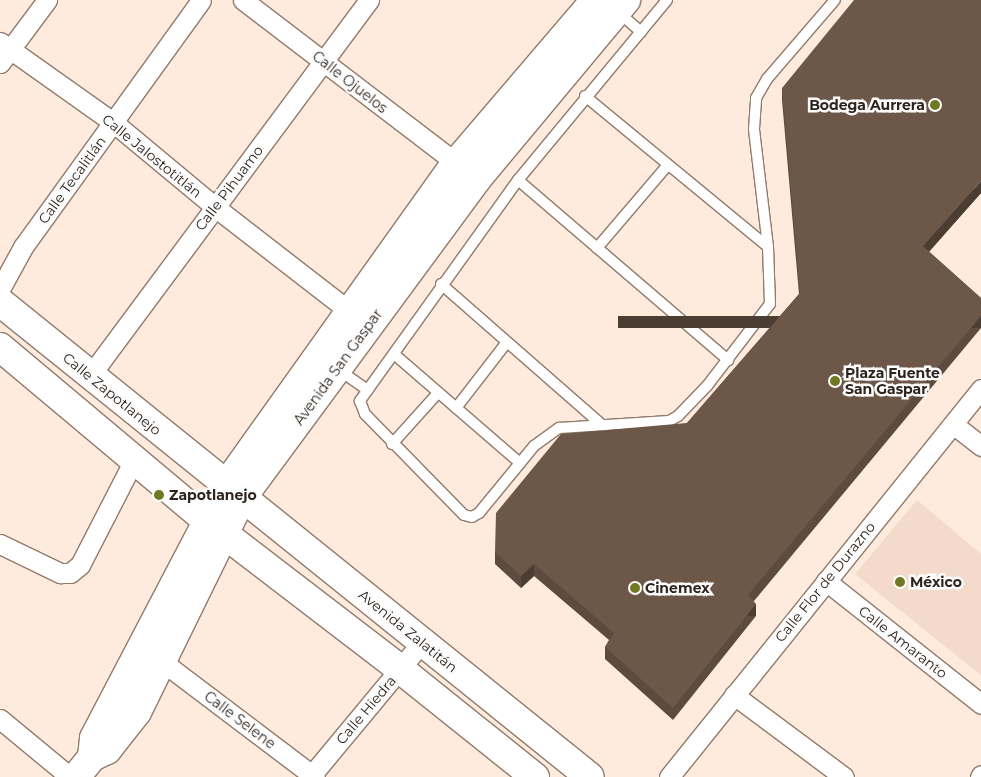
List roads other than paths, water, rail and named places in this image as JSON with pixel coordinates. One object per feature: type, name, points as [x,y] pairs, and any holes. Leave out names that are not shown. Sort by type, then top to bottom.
[{"type":"street","points":[[3,51],[47,0]]},
{"type":"street","name":"Calle Tecalitlán","points":[[0,289],[23,247],[114,123],[200,0]]},
{"type":"street","name":"Calle Ojuelos","points":[[244,0],[456,163]]},
{"type":"street","name":"Calle Pihuamo","points":[[89,376],[369,0]]},
{"type":"street","name":"Avenida San Gaspar","points":[[327,362],[349,311],[456,163],[610,3]]},
{"type":"street","name":"Avenida San Gaspar","points":[[84,767],[94,738],[234,491],[327,362],[477,179],[610,3]]},
{"type":"street","name":"Calle Jalostotitlán","points":[[3,51],[114,123],[215,208],[349,311]]},
{"type":"street","name":"Calle Zapotlanejo","points":[[0,302],[89,376],[234,491]]},
{"type":"street","points":[[0,347],[135,458],[214,527],[400,668],[535,777]]},
{"type":"street","name":"Calle Flor de Durazno","points":[[669,777],[981,389]]},
{"type":"street","points":[[953,424],[981,446]]},
{"type":"street","points":[[0,544],[60,573],[70,573],[80,565],[135,458]]},
{"type":"street","name":"Avenida Zalatitán","points":[[234,491],[590,777]]},
{"type":"street","name":"Avenida San Gaspar","points":[[84,767],[108,750],[126,730],[164,663],[214,527]]},
{"type":"street","name":"Calle Amaranto","points":[[826,581],[981,704]]},
{"type":"street","name":"Calle Hiedra","points":[[312,776],[422,642]]},
{"type":"street","name":"Calle Selene","points":[[164,663],[312,776]]},
{"type":"street","points":[[734,695],[844,777]]},
{"type":"street","points":[[0,719],[70,777]]},
{"type":"lane","points":[[667,0],[585,96],[518,180],[441,284],[368,390],[360,407],[392,444],[464,515],[472,517],[479,513],[520,463],[547,434],[559,428],[669,421],[678,416],[728,360],[770,304],[768,247],[754,129],[756,98],[766,79],[835,0]]},
{"type":"lane","points":[[610,3],[641,32]]},
{"type":"lane","points":[[585,96],[768,247]]},
{"type":"lane","points":[[598,248],[668,165]]},
{"type":"lane","points":[[518,180],[728,360]]},
{"type":"lane","points":[[441,284],[604,426]]},
{"type":"lane","points":[[456,408],[507,342]]},
{"type":"lane","points":[[394,354],[520,463]]},
{"type":"lane","points":[[327,362],[368,390]]},
{"type":"lane","points":[[392,444],[438,393]]},
{"type":"place","name":"Bodega Aurrera","points":[[935,105]]},
{"type":"place","name":"Plaza Fuente San Gaspar","points":[[835,381]]},
{"type":"place","name":"Zapotlanejo","points":[[159,495]]},
{"type":"place","name":"México","points":[[900,582]]},
{"type":"place","name":"Cinemex","points":[[635,588]]}]
